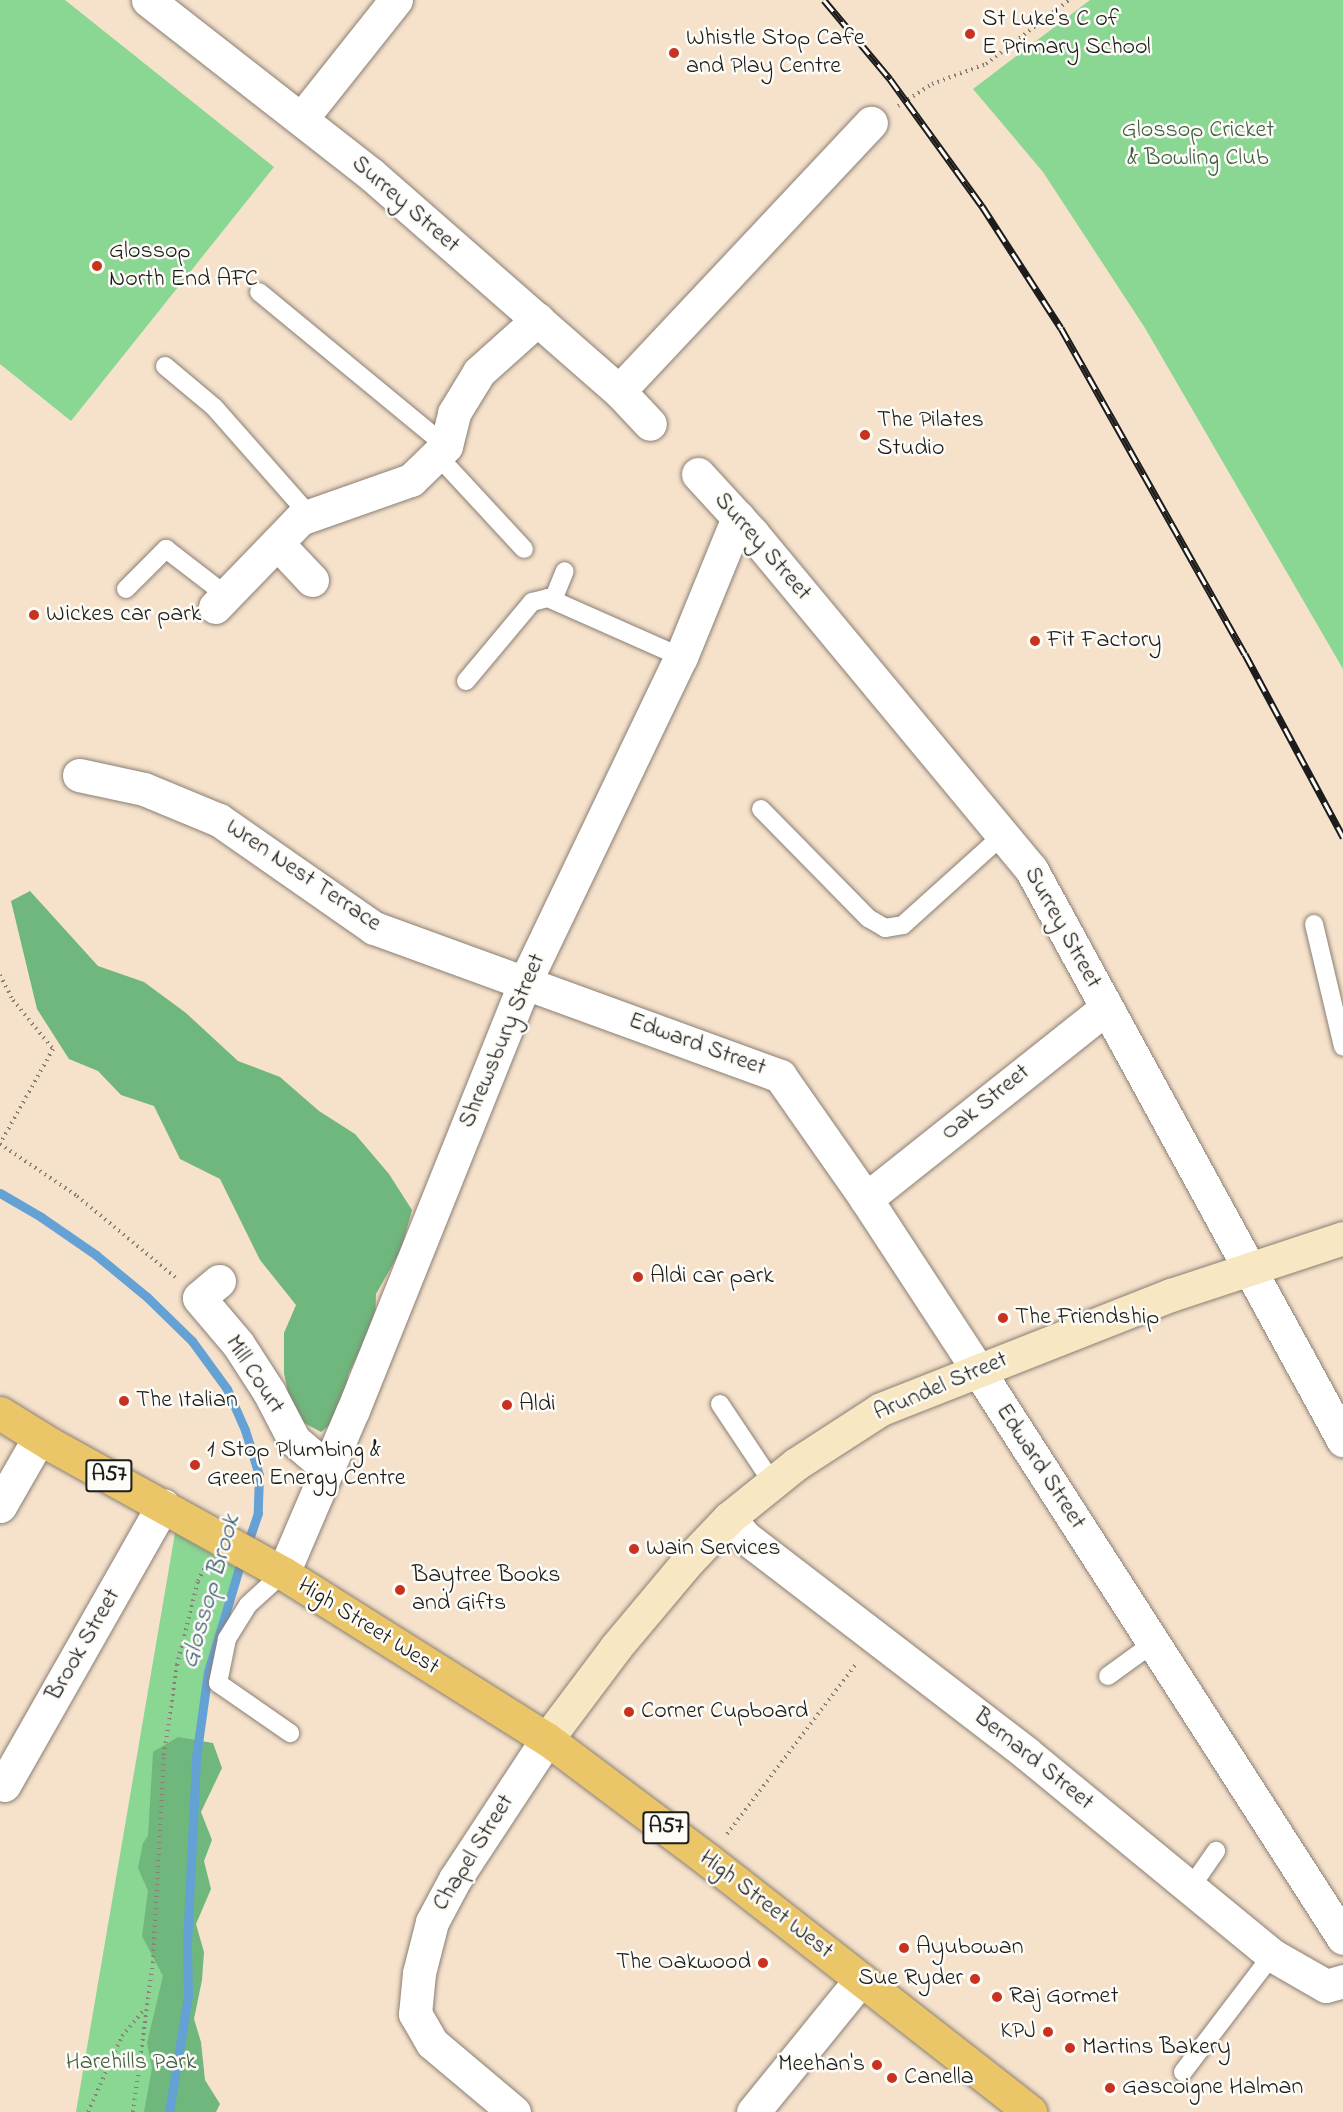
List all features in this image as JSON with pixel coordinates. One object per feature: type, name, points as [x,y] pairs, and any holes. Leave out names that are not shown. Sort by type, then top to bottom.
[{"type":"main road","name":"A57","points":[[0,1413],[39,1438],[283,1573]]},
{"type":"main road","name":"High Street West","points":[[283,1573],[547,1738],[861,1978],[1030,2112]]},
{"type":"street","name":"Surrey Street","points":[[148,0],[302,118],[372,175],[619,391],[651,424]]},
{"type":"street","points":[[302,118],[396,0]]},
{"type":"street","points":[[619,391],[871,123]]},
{"type":"street","points":[[220,601],[300,519],[411,480],[441,451],[454,413],[479,372],[538,319]]},
{"type":"street","name":"Surrey Street","points":[[698,474],[738,517],[1031,869],[1343,1440]]},
{"type":"street","name":"Shrewsbury Street","points":[[283,1573],[525,982],[681,657],[738,517]]},
{"type":"street","points":[[277,543],[312,580]]},
{"type":"street","name":"Wren Nest Terrace","points":[[79,775],[144,789],[219,820],[374,928],[525,982]]},
{"type":"street","name":"Edward Street","points":[[525,982],[780,1076],[866,1199],[978,1370],[1343,1938]]},
{"type":"street","name":"Oak Street","points":[[866,1199],[1106,1008]]},
{"type":"street","name":"Arundel Street","points":[[547,1738],[616,1647],[689,1560],[729,1518],[772,1482],[881,1409],[1171,1295],[1343,1238]]},
{"type":"street","name":"Mill Court","points":[[209,1289],[294,1440],[327,1469]]},
{"type":"street","points":[[0,1506],[39,1438]]},
{"type":"street","name":"Brook Street","points":[[4,1785],[163,1505]]},
{"type":"street","name":"Bernard Street","points":[[729,1518],[746,1538],[1026,1753],[1272,1955],[1326,1986],[1343,1981]]},
{"type":"street","name":"Chapel Street","points":[[514,2112],[432,2043],[414,2014],[419,1973],[432,1922],[455,1879],[547,1738]]},
{"type":"street","points":[[753,2112],[861,1978]]},
{"type":"lane","points":[[259,292],[441,451],[525,549]]},
{"type":"lane","points":[[165,366],[214,407],[310,516]]},
{"type":"lane","points":[[126,589],[166,549],[220,601]]},
{"type":"lane","points":[[553,600],[565,571]]},
{"type":"lane","points":[[466,681],[532,602],[548,598],[681,657]]},
{"type":"lane","points":[[761,809],[868,918],[885,928],[903,925],[1003,835]]},
{"type":"lane","points":[[1314,924],[1343,1047]]},
{"type":"lane","points":[[720,1404],[772,1482]]},
{"type":"lane","points":[[283,1573],[248,1605],[227,1639],[218,1683],[290,1733]]},
{"type":"lane","points":[[1108,1676],[1152,1644]]},
{"type":"lane","points":[[1191,1887],[1216,1851]]},
{"type":"lane","points":[[1183,2072],[1272,1955]]},
{"type":"path","points":[[871,123],[932,84],[986,64],[1069,0]]},
{"type":"path","points":[[0,975],[13,1000],[53,1049],[0,1144],[209,1289]]},
{"type":"path","points":[[133,2112],[153,1963],[164,1755],[177,1665],[198,1581],[219,1536]]},
{"type":"path","points":[[708,1860],[876,1636]]},
{"type":"path","points":[[88,2112],[122,2036],[146,2007]]},
{"type":"green space","name":"Glossop North End AFC","points":[[0,0],[65,0],[274,167],[71,421],[0,364]]},
{"type":"green space","name":"Glossop Cricket & Bowling Club","points":[[1090,0],[1343,0],[1343,669],[1145,328],[1043,172],[973,89]]},
{"type":"green space","points":[[30,891],[98,966],[144,982],[186,1013],[238,1061],[280,1077],[319,1111],[355,1134],[389,1174],[412,1210],[401,1250],[376,1294],[375,1320],[348,1375],[343,1414],[321,1432],[293,1417],[284,1373],[284,1333],[296,1305],[260,1260],[220,1179],[180,1159],[154,1106],[121,1095],[98,1071],[69,1059],[37,1009],[11,901]]},
{"type":"green space","name":"Harehills Park","points":[[175,1533],[238,1569],[208,1672],[196,1758],[169,2112],[76,2112]]},
{"type":"green space","points":[[178,1737],[213,1743],[222,1768],[201,1812],[212,1840],[204,1861],[211,1889],[196,1924],[204,1952],[202,1980],[194,2019],[201,2042],[205,2080],[220,2104],[216,2112],[144,2112],[152,2068],[147,2043],[163,1976],[142,1936],[148,1891],[138,1868],[143,1843],[148,1836],[153,1752]]},
{"type":"waterway","name":"Glossop Brook","points":[[0,1193],[41,1217],[96,1255],[147,1297],[192,1341],[227,1389],[245,1430],[259,1475],[258,1513],[247,1545]]},
{"type":"waterway","name":"Glossop Brook","points":[[169,2112],[188,1996],[187,1944],[196,1758],[208,1672],[242,1558]]},
{"type":"railway","points":[[824,0],[890,79],[982,206],[1061,328],[1245,654],[1343,837]]},
{"type":"place","name":"St Luke's C of E Primary School","points":[[970,34]]},
{"type":"place","name":"Whistle Stop Cafe and Play Centre","points":[[674,53]]},
{"type":"place","name":"Glossop North End AFC","points":[[97,266]]},
{"type":"place","name":"The Pilates Studio","points":[[865,435]]},
{"type":"place","name":"Wickes car park","points":[[34,615]]},
{"type":"place","name":"Fit Factory","points":[[1035,641]]},
{"type":"place","name":"Aldi car park","points":[[638,1277]]},
{"type":"place","name":"The Friendship","points":[[1003,1318]]},
{"type":"place","name":"The Italian","points":[[124,1401]]},
{"type":"place","name":"Aldi","points":[[507,1405]]},
{"type":"place","name":"1 Stop Plumbing & Green Energy Centre","points":[[195,1465]]},
{"type":"place","name":"Wain Services","points":[[634,1549]]},
{"type":"place","name":"Baytree Books and Gifts","points":[[400,1590]]},
{"type":"place","name":"Corner Cupboard","points":[[629,1712]]},
{"type":"place","name":"Ayubowan","points":[[904,1948]]},
{"type":"place","name":"The Oakwood","points":[[763,1963]]},
{"type":"place","name":"Sue Ryder","points":[[975,1979]]},
{"type":"place","name":"Raj Gormet","points":[[997,1997]]},
{"type":"place","name":"KPJ","points":[[1048,2032]]},
{"type":"place","name":"Martins Bakery","points":[[1070,2048]]},
{"type":"place","name":"Meehan's","points":[[877,2065]]},
{"type":"place","name":"Canella","points":[[892,2078]]},
{"type":"place","name":"Gascoigne Halman","points":[[1110,2088]]}]
